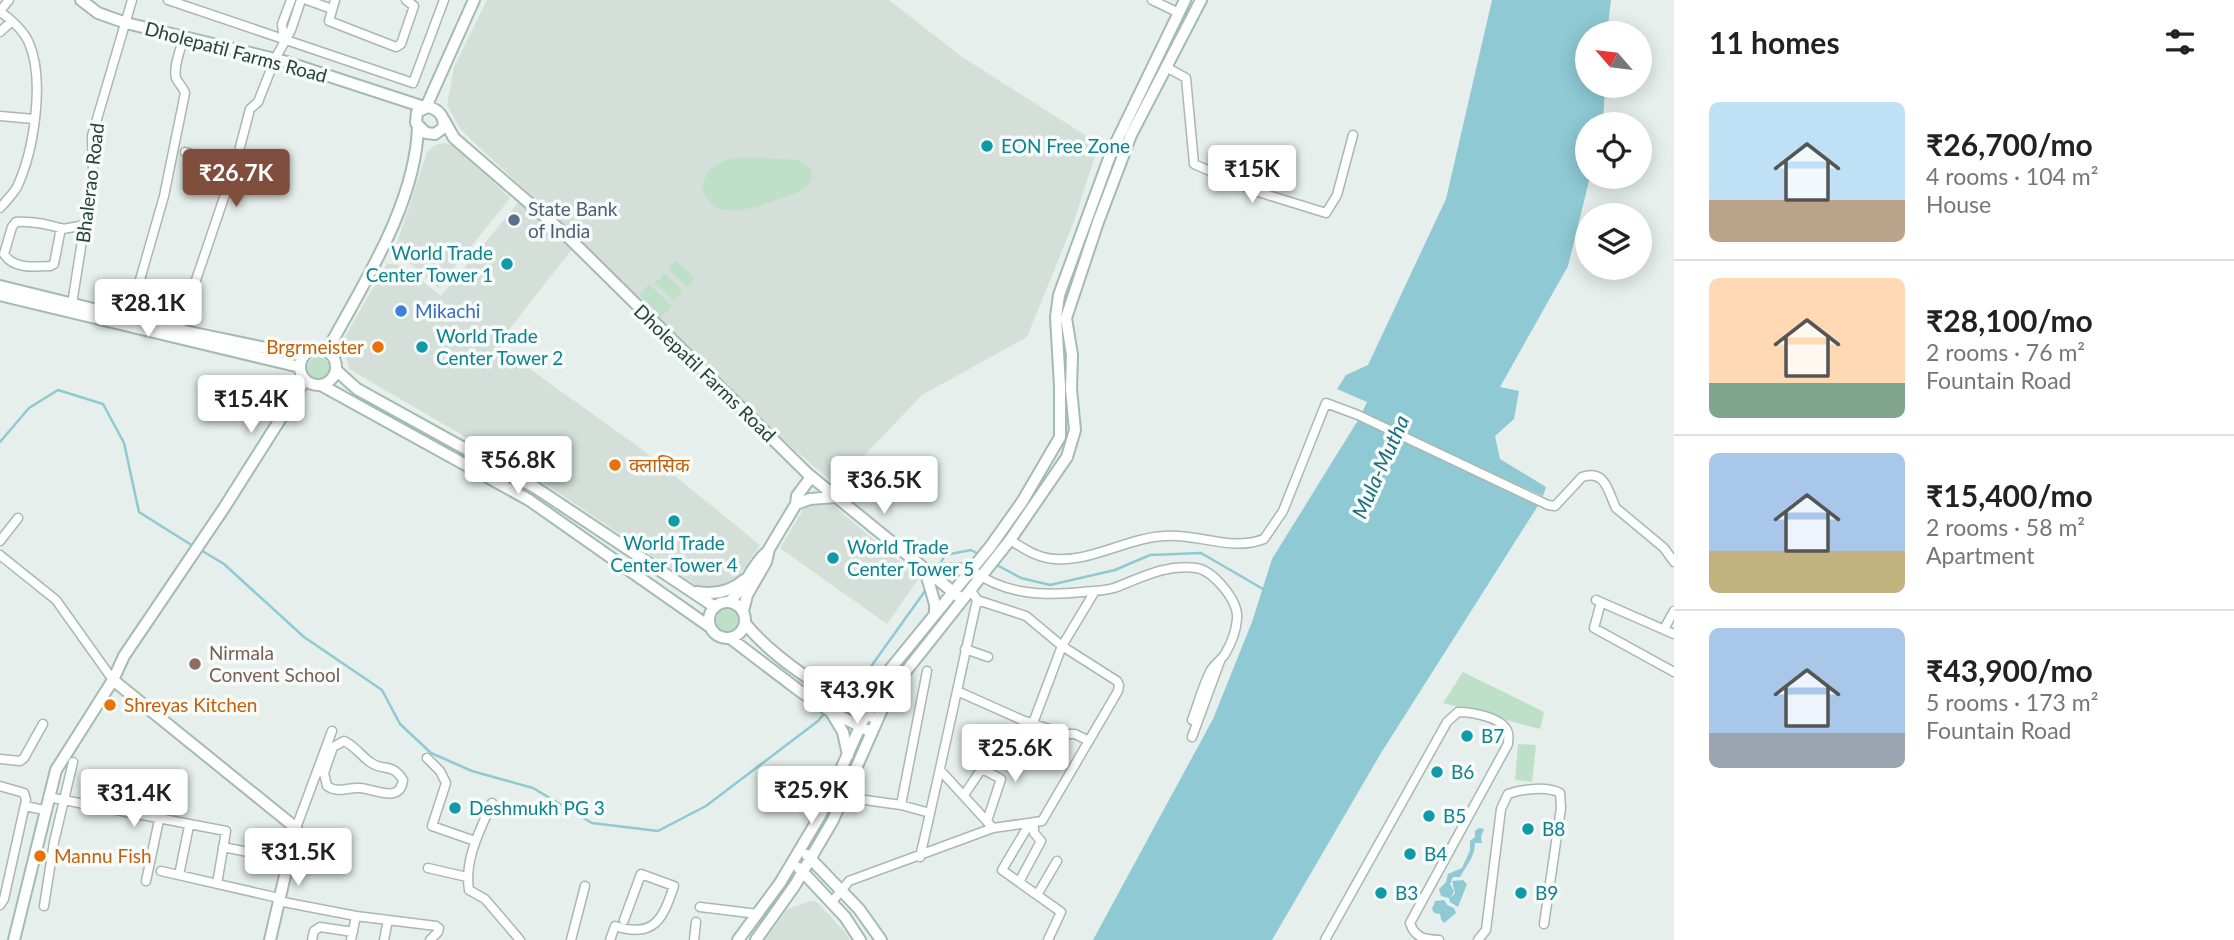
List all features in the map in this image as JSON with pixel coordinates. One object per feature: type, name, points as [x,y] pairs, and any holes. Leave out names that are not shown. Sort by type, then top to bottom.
[{"type":"street","points":[[0,208],[16,189],[29,155],[34,119],[35,70],[29,42],[0,11],[9,0]]},
{"type":"street","name":"Bhalerao Road","points":[[72,304],[93,171],[92,136],[132,0]]},
{"type":"street","points":[[168,0],[413,83],[444,0]]},
{"type":"street","points":[[284,40],[282,24],[291,0]]},
{"type":"street","points":[[240,147],[250,109],[258,102],[275,59],[291,30],[301,0]]},
{"type":"street","points":[[307,0],[333,5],[329,20],[399,46],[414,5],[406,0]]},
{"type":"street","points":[[327,352],[391,227],[417,151],[416,113],[425,107],[474,0]]},
{"type":"street","points":[[1152,0],[1180,13]]},
{"type":"street","points":[[920,857],[957,691],[974,595],[984,573],[1067,457],[1075,430],[1071,389],[1072,355],[1066,318],[1123,127],[1185,0]]},
{"type":"street","points":[[738,940],[802,849],[883,682],[1022,502],[1060,437],[1056,317],[1059,295],[1108,179],[1201,0]]},
{"type":"street","name":"Dholepatil Farms Road","points":[[91,4],[126,23],[275,59],[425,107]]},
{"type":"street","points":[[0,32],[12,21]]},
{"type":"street","points":[[129,318],[164,196],[185,93],[177,80],[176,71],[184,37]]},
{"type":"street","points":[[1166,67],[1186,78],[1194,164],[1255,191],[1326,213],[1337,195],[1353,135]]},
{"type":"street","points":[[417,151],[443,128],[436,83]]},
{"type":"street","name":"Dholepatil Farms Road","points":[[394,98],[417,124]]},
{"type":"street","points":[[425,107],[441,116]]},
{"type":"street","points":[[0,116],[34,119]]},
{"type":"street","name":"Dholepatil Farms Road","points":[[441,116],[454,138],[565,234],[814,479],[963,599]]},
{"type":"street","points":[[417,124],[434,134]]},
{"type":"street","name":"Dholepatil Farms Road","points":[[434,134],[454,138]]},
{"type":"street","points":[[179,330],[232,174],[227,164],[185,152]]},
{"type":"street","points":[[61,228],[54,264],[50,266],[18,265],[4,254],[16,222],[30,221],[61,228],[85,225]]},
{"type":"street","points":[[0,286],[302,362]]},
{"type":"street","points":[[137,292],[187,309]]},
{"type":"street","points":[[0,295],[302,362]]},
{"type":"street","points":[[302,362],[317,349],[327,352],[335,361],[336,370],[330,381],[321,385]]},
{"type":"street","points":[[14,940],[56,770],[113,680],[124,656],[225,508],[305,380],[302,362]]},
{"type":"street","points":[[336,370],[357,388],[536,488],[715,607]]},
{"type":"street","points":[[305,380],[321,385],[529,500],[710,627],[717,635],[730,638],[827,709],[872,733]]},
{"type":"street","points":[[1010,540],[1030,552],[1054,559],[1096,553],[1161,536],[1193,536],[1226,545],[1238,545],[1264,538],[1269,535],[1283,511],[1326,403],[1542,503],[1555,506],[1581,477],[1594,476],[1603,480],[1611,489],[1616,508],[1664,548],[1674,562]]},
{"type":"street","points":[[799,502],[797,496],[814,479]]},
{"type":"street","points":[[710,627],[709,616],[715,607],[729,602],[739,592],[799,502],[835,497]]},
{"type":"street","points":[[0,541],[18,519]]},
{"type":"street","points":[[987,550],[997,557]]},
{"type":"street","points":[[743,611],[747,595],[766,562],[767,552]]},
{"type":"street","points":[[0,555],[55,600],[113,680],[296,828]]},
{"type":"street","points":[[935,613],[925,570],[974,566],[1020,592],[1037,595],[1113,588],[1152,572],[1194,568],[1202,570],[1217,582],[1233,601],[1237,620],[1192,737]]},
{"type":"street","points":[[691,592],[724,592],[739,584],[748,575]]},
{"type":"street","points":[[964,795],[989,758],[1022,745],[1027,739],[1062,646],[1095,591]]},
{"type":"street","points":[[756,940],[803,872],[833,820],[899,680],[963,599],[974,595],[1018,611],[1062,646],[1117,681],[1118,691],[1042,821],[990,825],[920,857],[849,881],[831,902]]},
{"type":"street","points":[[1674,634],[1599,601],[1594,628],[1674,672]]},
{"type":"street","points":[[729,602],[737,604],[743,611],[746,623],[759,639],[836,696],[878,720]]},
{"type":"street","points":[[1664,629],[1674,611]]},
{"type":"street","points":[[730,638],[739,634],[746,623]]},
{"type":"street","points":[[965,649],[988,657]]},
{"type":"street","points":[[1192,720],[1211,670],[1221,658]]},
{"type":"street","points":[[901,805],[927,671]]},
{"type":"street","points":[[836,696],[860,694],[883,682]]},
{"type":"street","points":[[957,691],[1034,724],[1064,734],[1075,734],[1089,741]]},
{"type":"street","points":[[827,709],[843,732],[848,755]]},
{"type":"street","points":[[1325,940],[1447,722],[1458,712],[1469,712],[1504,725],[1508,732],[1508,744],[1410,923],[1413,933],[1421,938],[1438,940]]},
{"type":"street","points":[[0,759],[20,761],[24,758],[43,724]]},
{"type":"street","points":[[270,940],[296,828],[321,773],[332,747],[344,741],[356,747],[371,763],[394,769],[403,780],[402,788],[397,793],[387,794],[358,788],[340,792],[327,786],[321,773],[332,731]]},
{"type":"street","points":[[427,758],[440,771],[446,783],[432,826],[475,841]]},
{"type":"street","points":[[44,906],[63,800],[73,762]]},
{"type":"street","points":[[982,769],[1001,779],[990,825]]},
{"type":"street","points":[[940,770],[990,825]]},
{"type":"street","points":[[0,786],[26,796],[4,900],[0,905]]},
{"type":"street","points":[[1478,940],[1486,930],[1503,800],[1508,793],[1554,790],[1560,793],[1561,808],[1544,924]]},
{"type":"street","points":[[48,797],[226,831],[216,884]]},
{"type":"street","points":[[858,799],[901,805],[930,813]]},
{"type":"street","points":[[492,803],[475,841],[467,877],[469,890],[485,899],[520,940]]},
{"type":"street","points":[[25,806],[44,810]]},
{"type":"street","points":[[146,881],[159,820]]},
{"type":"street","points":[[1032,822],[1002,870],[1061,912],[1048,940]]},
{"type":"street","points":[[1019,882],[1041,841],[1034,833],[1032,822]]},
{"type":"street","points":[[179,875],[188,825]]},
{"type":"street","points":[[223,847],[288,860]]},
{"type":"street","points":[[802,849],[859,909],[881,940]]},
{"type":"street","points":[[1037,894],[1057,861]]},
{"type":"street","points":[[794,862],[845,917],[860,940]]},
{"type":"street","points":[[428,868],[467,877]]},
{"type":"street","points":[[161,871],[356,916],[436,926],[439,928],[438,932],[430,940]]},
{"type":"street","points":[[610,940],[615,926],[636,931],[653,925],[664,914],[674,886],[640,874],[624,920]]},
{"type":"street","points":[[571,940],[585,886]]},
{"type":"street","points":[[700,908],[758,914]]},
{"type":"street","points":[[312,940],[314,931],[320,927],[352,936],[356,916]]},
{"type":"street","points":[[384,940],[388,920]]},
{"type":"street","points":[[694,940],[696,922]]},
{"type":"shaded area","name":"EON Free Zone","points":[[487,0],[889,0],[962,57],[1099,144],[1074,221],[1027,337],[922,395],[836,485],[698,360],[577,239],[461,130],[447,105],[454,67]]},
{"type":"shaded area","points":[[444,143],[455,146],[510,198],[438,288],[395,249],[427,152],[435,145]]},
{"type":"shaded area","points":[[522,198],[572,249],[498,344],[643,450],[760,545],[735,582],[718,588],[699,587],[541,481],[349,369],[342,342],[387,264],[401,265],[441,296]]},
{"type":"shaded area","points":[[815,490],[919,578],[887,624],[780,548]]},
{"type":"shaded area","points":[[816,901],[850,940],[765,940],[787,909]]},
{"type":"green space","points":[[746,157],[799,160],[811,169],[812,179],[796,193],[755,207],[733,210],[713,205],[706,198],[702,187],[708,172],[724,161]]},
{"type":"green space","points":[[676,260],[695,278],[687,287],[668,269]]},
{"type":"green space","points":[[664,273],[683,291],[673,300],[655,283]]},
{"type":"green space","points":[[649,284],[672,306],[661,317],[639,295]]},
{"type":"green space","points":[[318,357],[326,360],[329,368],[326,376],[318,379],[310,376],[307,368],[310,360]]},
{"type":"green space","points":[[727,608],[736,612],[740,621],[736,630],[727,634],[718,630],[714,621],[718,612]]},
{"type":"green space","points":[[1463,672],[1544,712],[1540,729],[1443,703]]},
{"type":"green space","points":[[1518,744],[1536,745],[1532,782],[1515,780]]},
{"type":"water","points":[[1492,0],[1611,0],[1608,21],[1575,21],[1575,98],[1604,98],[1604,112],[1575,112],[1575,189],[1587,189],[1584,203],[1575,203],[1575,238],[1568,266],[1500,387],[1519,391],[1514,419],[1495,436],[1500,459],[1546,487],[1543,496],[1361,415],[1367,402],[1337,389],[1346,375],[1368,365],[1446,199]]},
{"type":"water","name":"Mula-Mutha","points":[[1360,417],[1541,501],[1381,753],[1272,940],[1093,940],[1213,719],[1252,622],[1272,559]]},
{"type":"water","points":[[1479,828],[1484,829],[1482,843],[1475,843],[1474,853],[1460,877],[1453,877],[1450,884],[1454,891],[1451,898],[1455,893],[1452,881],[1463,880],[1467,884],[1458,907],[1450,902],[1449,898],[1441,896],[1439,889],[1446,882],[1448,874],[1462,868],[1470,850],[1470,841]]},
{"type":"water","points":[[1444,900],[1456,913],[1444,923],[1440,914],[1434,913],[1432,909],[1435,901]]},
{"type":"waterway","points":[[0,442],[29,408],[58,390],[103,404],[124,443],[139,512],[193,546]]},
{"type":"waterway","points":[[199,549],[224,564],[304,637],[382,690],[400,724],[431,753],[472,771],[533,788],[592,823],[658,831],[706,806],[818,721],[826,711]]},
{"type":"waterway","points":[[939,566],[945,555],[971,550],[980,555]]},
{"type":"waterway","points":[[995,564],[1021,578],[1050,585],[1115,570],[1150,555],[1201,553],[1263,589]]},
{"type":"waterway","points":[[837,694],[850,675],[867,672],[925,591]]},
{"type":"place","name":"EON Free Zone","points":[[987,146]]},
{"type":"place","name":"State Bank of India","points":[[514,220]]},
{"type":"place","name":"World Trade Center Tower 1","points":[[507,264]]},
{"type":"place","name":"Mikachi","points":[[401,311]]},
{"type":"place","name":"Brgrmeister","points":[[378,347]]},
{"type":"place","name":"World Trade Center Tower 2","points":[[422,347]]},
{"type":"place","name":"क्लासिक","points":[[615,465]]},
{"type":"place","name":"World Trade Center Tower 4","points":[[674,521]]},
{"type":"place","name":"World Trade Center Tower 5","points":[[833,558]]},
{"type":"place","name":"Nirmala Convent School","points":[[195,664]]},
{"type":"place","name":"Shreyas Kitchen","points":[[110,705]]},
{"type":"place","name":"B7","points":[[1467,736]]},
{"type":"place","name":"B6","points":[[1437,772]]},
{"type":"place","name":"Deshmukh PG 3","points":[[455,808]]},
{"type":"place","name":"B5","points":[[1429,816]]},
{"type":"place","name":"B8","points":[[1528,829]]},
{"type":"place","name":"B4","points":[[1410,854]]},
{"type":"place","name":"Mannu Fish","points":[[40,856]]},
{"type":"place","name":"B3","points":[[1381,893]]},
{"type":"place","name":"B9","points":[[1521,893]]}]
